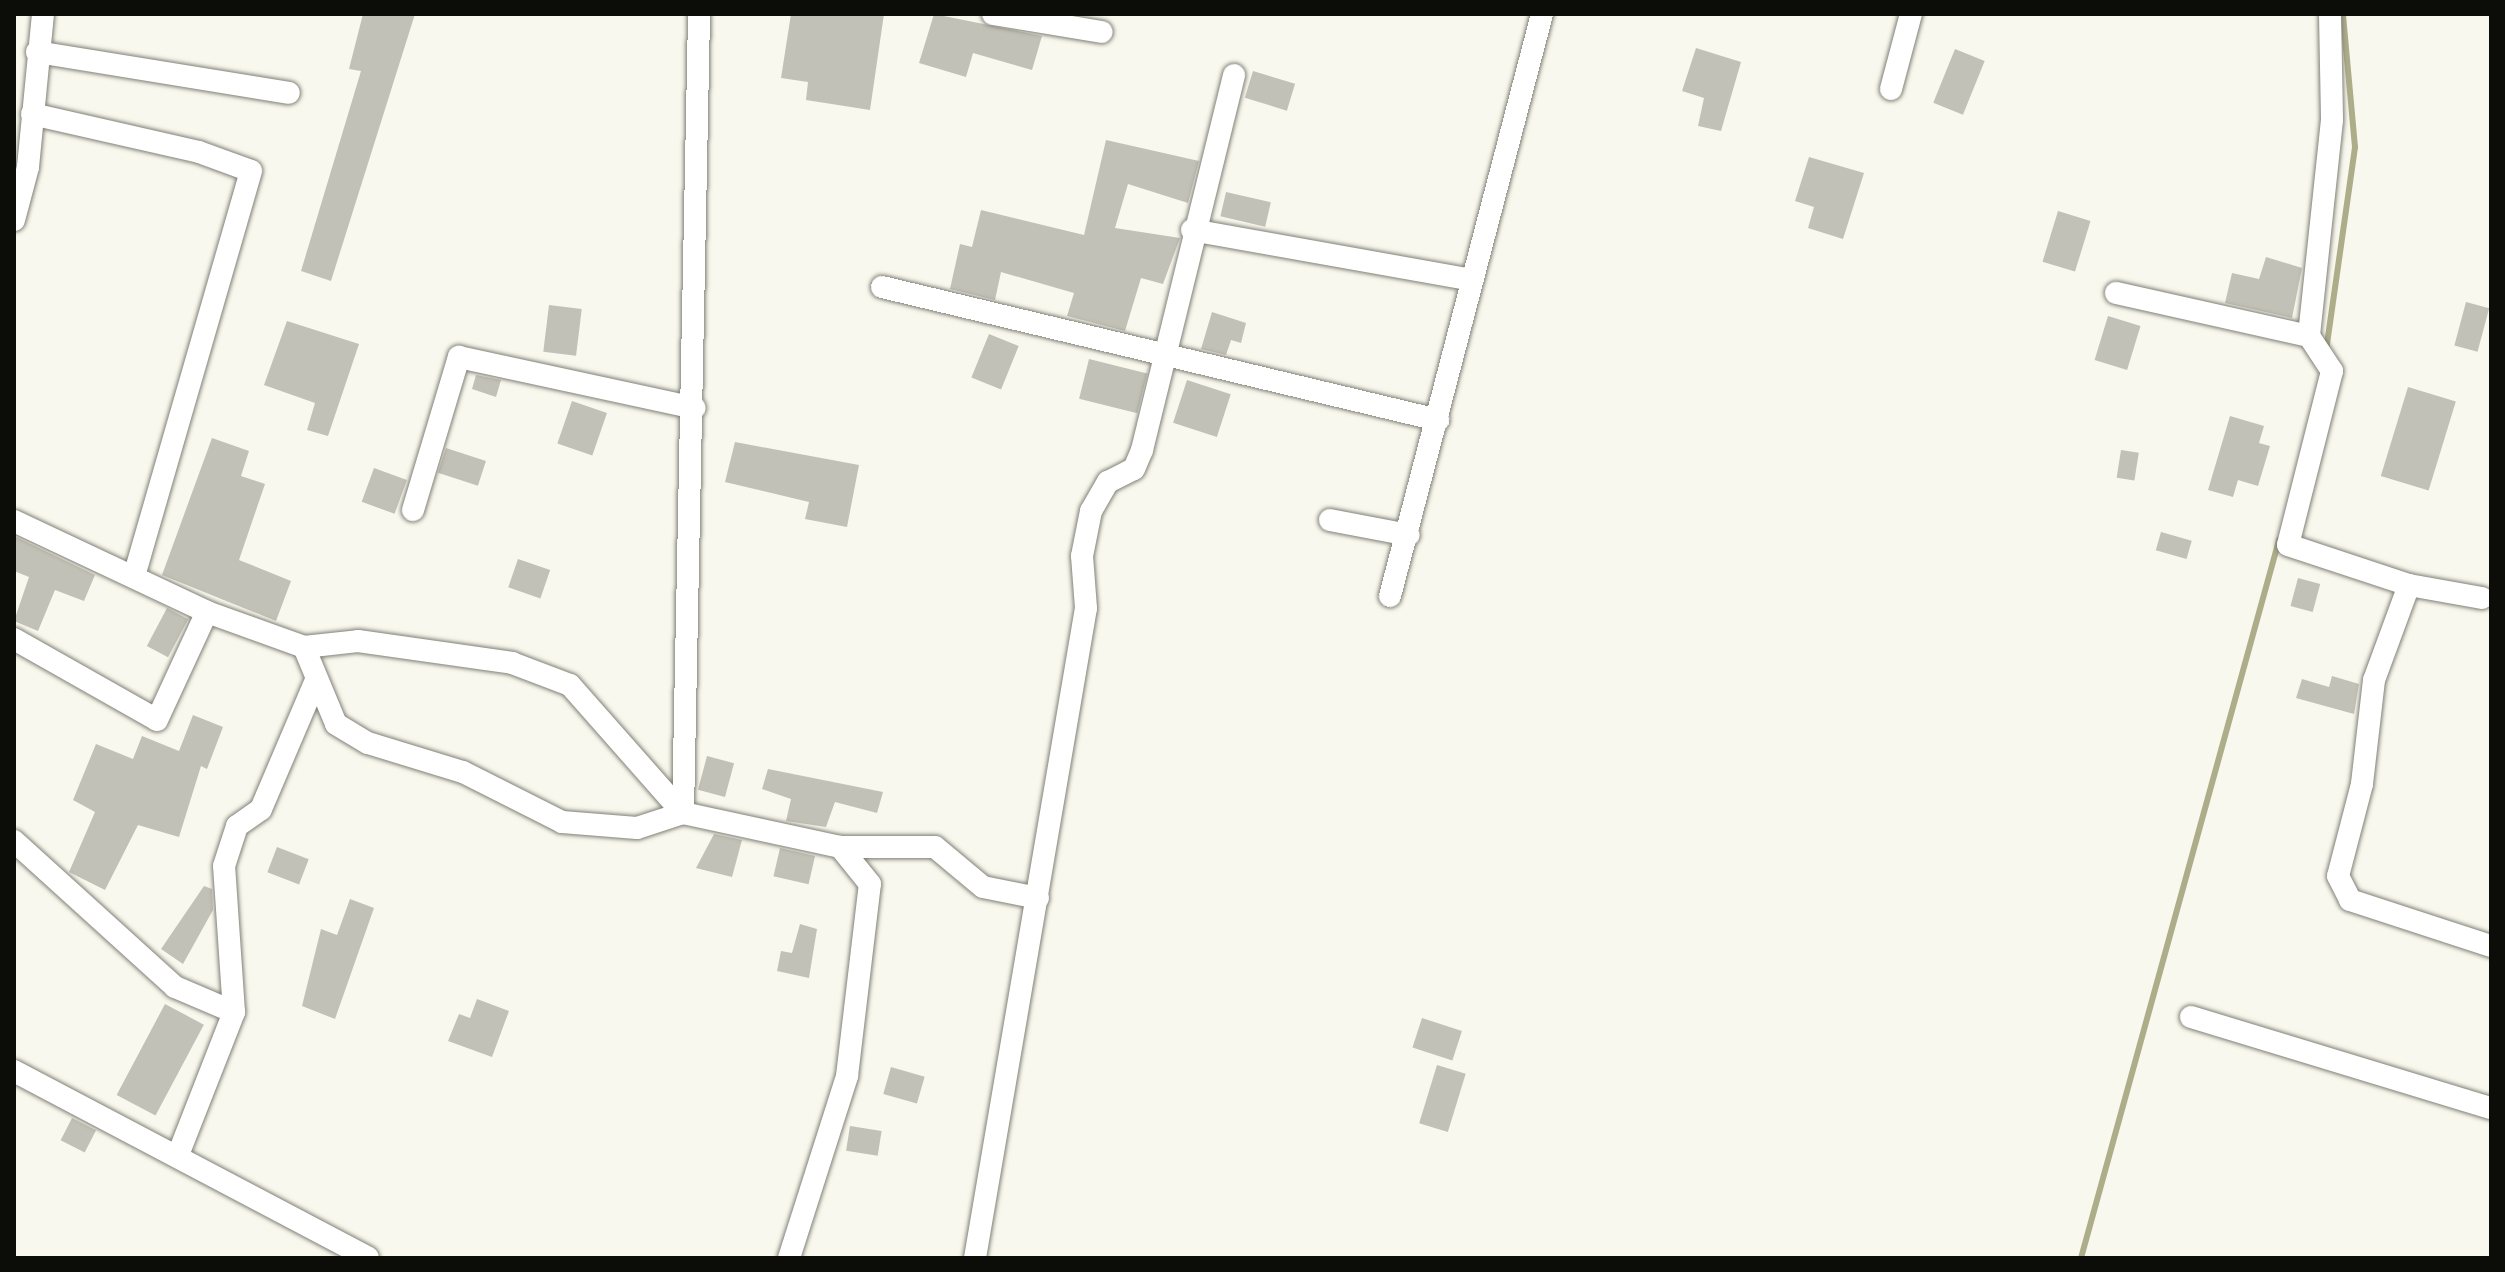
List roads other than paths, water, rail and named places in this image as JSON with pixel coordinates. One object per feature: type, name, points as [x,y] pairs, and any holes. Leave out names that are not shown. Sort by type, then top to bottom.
[{"type":"street","points":[[14,220],[32,114],[43,14]]},
{"type":"street","points":[[683,813],[695,408],[699,14]]},
{"type":"street","points":[[993,14],[1102,32]]},
{"type":"street","points":[[1390,596],[1409,535],[1542,14]]},
{"type":"street","points":[[1891,89],[1911,14]]},
{"type":"street","points":[[2330,17],[2332,120],[2313,342],[2331,370],[2288,545],[2409,585],[2482,598]]},
{"type":"street","points":[[37,52],[289,93]]},
{"type":"street","points":[[975,1258],[1086,608],[1082,556],[1091,511],[1108,482],[1134,469],[1168,360],[1192,230],[1234,75]]},
{"type":"street","points":[[32,114],[199,152],[251,171],[134,576]]},
{"type":"street","points":[[1192,230],[1472,280]]},
{"type":"street","points":[[882,287],[1168,360],[1438,420]]},
{"type":"street","points":[[2116,293],[2313,342]]},
{"type":"street","points":[[413,510],[459,357],[695,408]]},
{"type":"street","points":[[1330,520],[1409,535]]},
{"type":"street","points":[[14,521],[207,612],[304,647],[358,641],[497,661],[570,685],[683,813]]},
{"type":"street","points":[[2409,585],[2374,680],[2362,784],[2338,876],[2350,900],[2491,946]]},
{"type":"street","points":[[14,639],[157,720],[207,612]]},
{"type":"street","points":[[304,647],[336,724],[368,743],[463,772],[562,822],[637,828],[683,813],[840,847],[935,847],[983,887],[1038,898]]},
{"type":"street","points":[[178,1155],[234,1012],[224,866],[237,826],[261,809],[316,680]]},
{"type":"street","points":[[14,841],[175,987],[234,1012]]},
{"type":"street","points":[[789,1258],[847,1076],[870,884],[840,847]]},
{"type":"street","points":[[2191,1017],[2491,1108]]},
{"type":"street","points":[[14,1071],[368,1258]]},
{"type":"waterway","points":[[2326,351],[2355,147],[2343,14]]},
{"type":"waterway","points":[[2081,1258],[2279,540]]}]
